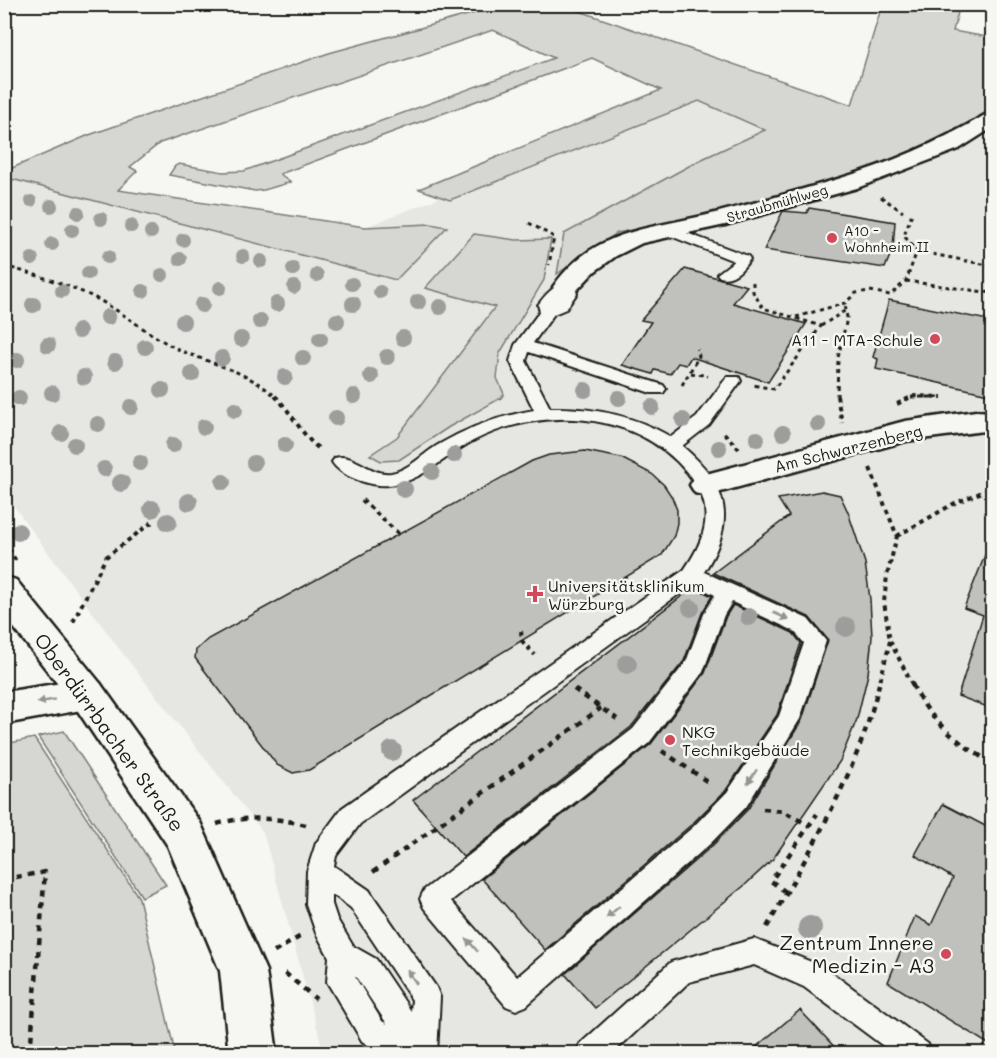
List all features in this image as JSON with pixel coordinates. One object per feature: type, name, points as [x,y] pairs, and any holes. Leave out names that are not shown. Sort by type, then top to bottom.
[{"type":"street","name":"Straubmühlweg","points":[[566,287],[585,267],[607,250],[634,237],[717,220],[849,183],[951,144],[993,119]]},
{"type":"street","name":"Am Schwarzenberg","points":[[706,485],[905,431],[976,421],[993,422]]},
{"type":"street","name":"Oberdürrbacher Straße","points":[[4,590],[87,694],[185,835],[243,971],[254,1053]]},
{"type":"street","points":[[4,708],[87,694]]},
{"type":"lane","points":[[668,230],[743,259],[738,266],[725,274]]},
{"type":"lane","name":"Straubmühlweg","points":[[523,345],[548,311],[560,306],[569,293],[566,287]]},
{"type":"lane","points":[[544,413],[518,361],[523,345],[657,389]]},
{"type":"lane","points":[[672,445],[703,421],[733,381]]},
{"type":"lane","points":[[320,871],[360,898],[426,997],[414,1051],[372,1031],[342,968],[319,904],[320,871],[325,851],[351,816],[691,575],[710,549],[715,532],[715,504],[706,485],[691,464],[672,445],[631,424],[607,418],[563,411],[544,413],[488,427],[445,449],[400,477],[378,479],[367,476],[341,462]]},
{"type":"lane","points":[[691,575],[801,625],[815,640],[789,719],[737,799],[709,828],[516,996],[433,899],[641,736],[694,666],[714,614],[727,592]]},
{"type":"lane","points":[[590,1053],[681,971],[754,951],[814,977],[918,1053]]},
{"type":"path","points":[[882,198],[903,212]]},
{"type":"path","points":[[912,213],[904,236],[917,251],[993,266]]},
{"type":"path","points":[[529,223],[554,237],[548,270]]},
{"type":"path","points":[[795,317],[845,303],[856,293],[870,291],[891,295],[906,281],[917,251]]},
{"type":"path","points":[[4,266],[40,276],[92,296],[180,350],[239,372],[264,386],[288,408],[314,446],[341,462]]},
{"type":"path","points":[[725,274],[754,282],[753,292],[763,308],[821,326]]},
{"type":"path","points":[[906,281],[993,293]]},
{"type":"path","points":[[754,951],[822,829],[854,763],[876,699],[890,641],[885,602],[887,576],[897,536],[858,443],[844,433],[839,416],[837,375],[841,339],[849,319],[845,303]]},
{"type":"path","points":[[774,389],[821,326],[846,310]]},
{"type":"path","points":[[694,374],[691,373],[699,356],[697,348]]},
{"type":"path","points":[[727,435],[735,445]]},
{"type":"path","points":[[897,536],[942,512],[960,499],[993,488]]},
{"type":"path","points":[[358,497],[399,534]]},
{"type":"path","points":[[56,655],[106,557],[155,520]]},
{"type":"path","points":[[890,641],[905,665],[923,705],[939,726],[958,743],[993,763]]},
{"type":"path","points":[[367,877],[601,708]]},
{"type":"path","points":[[786,892],[771,881],[817,814],[812,824],[822,829]]},
{"type":"path","points":[[229,819],[296,821]]},
{"type":"path","points":[[4,879],[45,872],[30,1053]]},
{"type":"path","points":[[275,951],[295,938]]},
{"type":"path","points":[[280,970],[319,1002]]},
{"type":"shaded area","points":[[504,5],[562,5],[852,105],[882,5],[960,5],[953,31],[992,38],[992,112],[946,139],[857,175],[684,222],[659,224],[617,233],[557,274],[564,234],[700,160],[765,130],[699,101],[450,200],[419,189],[661,90],[592,58],[280,174],[291,182],[264,190],[255,191],[169,175],[179,164],[223,172],[244,171],[554,58],[493,30],[160,143],[130,167],[137,171],[118,190],[365,227],[430,224],[447,227],[396,280],[8,178],[5,175],[5,171],[89,135],[329,53]]},
{"type":"shaded area","name":"Universitätsklinikum Würzburg","points":[[702,95],[921,164],[992,131],[992,1053],[324,1053],[263,832],[120,650],[5,494],[5,173],[365,227]]},
{"type":"shaded area","points":[[474,234],[516,240],[551,239],[544,280],[500,353],[497,378],[504,394],[399,460],[381,461],[370,455],[397,437],[495,307],[425,288]]},
{"type":"shaded area","points":[[64,731],[166,885],[142,897],[38,737]]},
{"type":"shaded area","points":[[34,738],[139,898],[175,1053],[5,1053],[5,744]]},
{"type":"building","name":"A10 - Wohnheim II","points":[[809,208],[895,222],[893,248],[885,268],[764,250],[783,211],[807,213]]},
{"type":"building","points":[[685,269],[747,286],[733,303],[806,324],[768,382],[691,357],[686,365],[678,363],[670,374],[655,370],[653,374],[622,365],[651,322],[641,320]]},
{"type":"building","name":"A11 - MTA-Schule","points":[[889,300],[993,321],[993,395],[876,369],[878,359],[873,357]]},
{"type":"building","points":[[585,451],[621,458],[652,474],[664,485],[677,510],[677,523],[674,536],[662,555],[309,770],[293,773],[277,765],[195,658],[196,650],[208,639],[532,461],[549,455]]},
{"type":"building","points":[[822,491],[840,495],[848,512],[865,563],[870,599],[872,637],[868,674],[857,719],[840,761],[773,859],[745,885],[595,1008],[565,974],[713,845],[748,809],[802,720],[828,640],[809,617],[713,573],[789,516],[778,499]]},
{"type":"building","points":[[991,540],[993,540],[993,709],[958,696],[983,615],[964,608]]},
{"type":"building","points":[[694,587],[712,596],[702,613],[684,661],[631,727],[463,857],[413,800]]},
{"type":"building","points":[[733,605],[793,633],[801,643],[777,715],[726,790],[691,825],[545,950],[482,879],[651,744],[705,673],[726,616]]},
{"type":"building","name":"Zentrum Innere Medizin - A3","points":[[943,804],[993,830],[993,1047],[888,982],[915,916],[931,925],[953,878],[915,855]]},
{"type":"building","points":[[800,1010],[840,1053],[749,1053]]},
{"type":"place","name":"A10 - Wohnheim II","points":[[832,238]]},
{"type":"place","name":"A11 - MTA-Schule","points":[[935,339]]},
{"type":"place","name":"Universitätsklinikum Würzburg","points":[[535,594]]},
{"type":"place","name":"NKG Technikgebäude","points":[[670,740]]},
{"type":"place","name":"Zentrum Innere Medizin - A3","points":[[946,954]]}]
